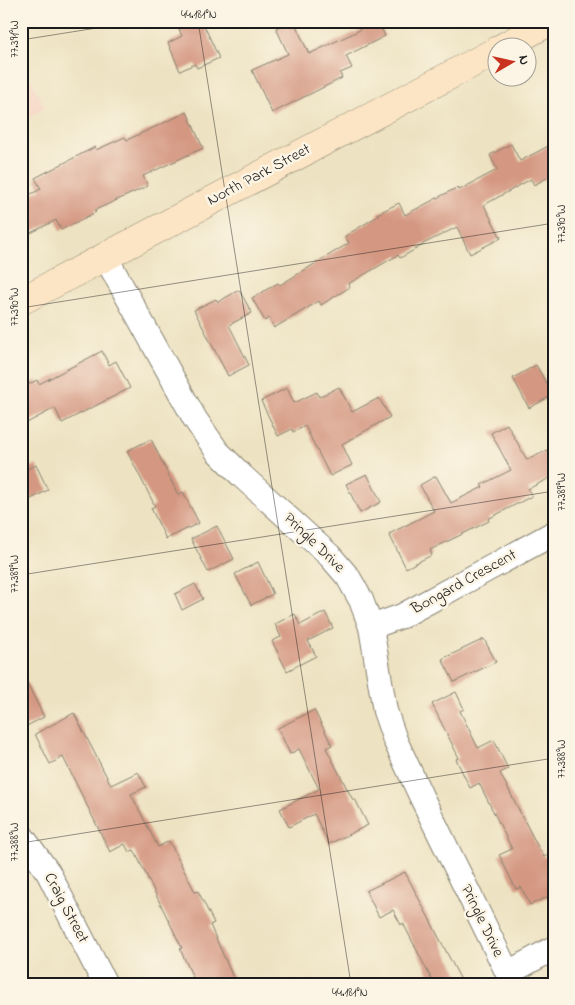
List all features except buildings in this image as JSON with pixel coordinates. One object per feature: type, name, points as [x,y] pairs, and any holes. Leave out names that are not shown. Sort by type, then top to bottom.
[{"type":"street","points":[[520,38],[551,21]]},
{"type":"street","name":"North Park Street","points":[[21,301],[488,55]]},
{"type":"street","name":"Pringle Drive","points":[[105,256],[195,419],[217,450],[242,476],[330,556],[348,577],[361,600],[371,627],[385,711],[395,740],[510,978]]},
{"type":"street","name":"Bongard Crescent","points":[[371,627],[402,616],[554,533]]},
{"type":"street","name":"Craig Street","points":[[21,835],[48,872],[106,984]]},
{"type":"street","points":[[510,978],[554,948]]},
{"type":"shaded area","points":[[21,60],[45,108],[21,121]]}]
